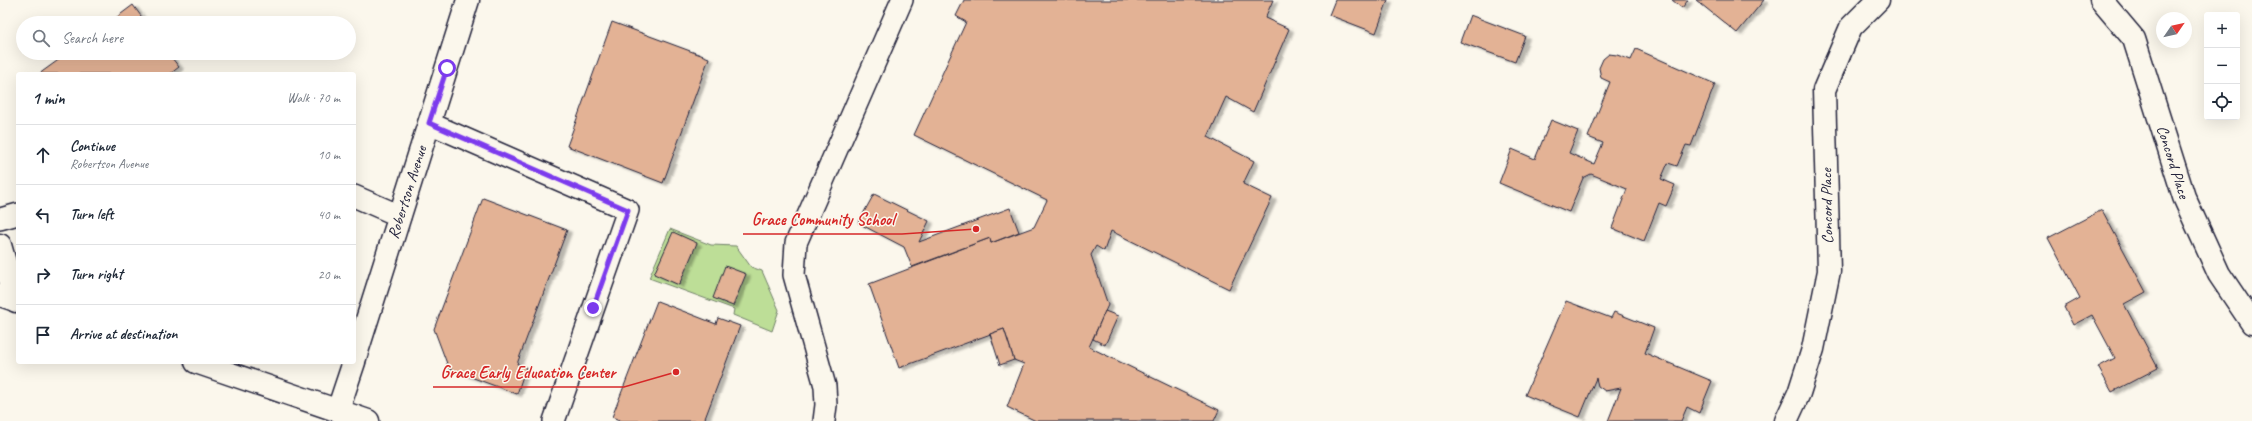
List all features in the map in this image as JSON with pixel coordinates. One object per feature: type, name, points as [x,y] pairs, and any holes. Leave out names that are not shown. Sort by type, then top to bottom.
[{"type":"street","name":"Robertson Avenue","points":[[356,355],[468,0]]},
{"type":"street","name":"Concord Place","points":[[1786,421],[1799,393],[1813,350],[1829,271],[1824,90],[1851,27],[1878,0]]},
{"type":"street","name":"Concord Place","points":[[2102,0],[2134,39],[2184,197],[2219,274],[2252,323]]},
{"type":"street","points":[[0,245],[11,299]]},
{"type":"street","points":[[202,364],[368,421]]},
{"type":"street","name":"Robertson Avenue","points":[[338,410],[353,364]]},
{"type":"lane","points":[[824,421],[826,405],[825,386],[794,275],[796,243],[902,0]]},
{"type":"lane","points":[[429,123],[628,210],[554,421]]},
{"type":"lane","points":[[356,197],[400,216]]},
{"type":"lane","points":[[0,219],[16,215]]},
{"type":"green space","points":[[670,229],[711,245],[736,246],[751,267],[762,271],[779,310],[772,331],[733,315],[734,309],[649,278]]},
{"type":"building","points":[[964,0],[1273,0],[1265,18],[1289,29],[1253,112],[1226,97],[1208,137],[1254,161],[1243,184],[1272,198],[1229,289],[1111,231],[1104,251],[1096,246],[1091,255],[1108,305],[1089,347],[1219,410],[1214,421],[1036,421],[1007,407],[1024,364],[1014,360],[1004,329],[899,368],[869,284],[990,238],[991,243],[1034,227],[1047,200],[914,135],[966,22],[956,16]]},
{"type":"building","points":[[1335,0],[1388,0],[1376,33],[1329,15]]},
{"type":"building","points":[[1672,0],[1688,0],[1682,8]]},
{"type":"building","points":[[1696,0],[1764,0],[1737,33]]},
{"type":"building","points":[[133,5],[141,16],[118,16]]},
{"type":"building","points":[[1470,15],[1525,36],[1515,62],[1460,42]]},
{"type":"building","points":[[612,22],[709,58],[663,183],[567,146]]},
{"type":"building","points":[[1636,49],[1715,84],[1691,146],[1686,145],[1677,166],[1668,163],[1661,179],[1675,185],[1666,206],[1659,203],[1644,241],[1612,228],[1627,189],[1591,174],[1583,178],[1569,212],[1499,183],[1512,149],[1535,159],[1551,120],[1578,131],[1569,153],[1594,164],[1603,143],[1588,137],[1610,82],[1601,78],[1599,68],[1603,59],[1609,54],[1631,60]]},
{"type":"building","points":[[58,60],[174,60],[179,67],[173,72],[42,72]]},
{"type":"building","points":[[874,194],[929,221],[919,242],[1010,208],[1019,232],[991,243],[990,238],[912,267],[904,247],[858,223]]},
{"type":"building","points":[[483,198],[567,230],[517,364],[526,367],[517,394],[449,369],[434,329]]},
{"type":"building","points":[[2102,210],[2146,292],[2124,304],[2158,368],[2112,392],[2098,367],[2115,358],[2092,315],[2073,325],[2064,307],[2080,298],[2048,238]]},
{"type":"building","points":[[673,232],[697,243],[679,285],[654,274]]},
{"type":"building","points":[[725,266],[746,274],[733,306],[713,298]]},
{"type":"building","points":[[657,301],[716,324],[718,318],[740,326],[704,421],[622,421],[612,417]]},
{"type":"building","points":[[1566,301],[1611,318],[1614,312],[1654,328],[1645,353],[1712,381],[1699,413],[1687,407],[1681,421],[1608,421],[1621,388],[1605,391],[1598,386],[1596,378],[1580,417],[1525,395]]},
{"type":"building","points":[[1105,311],[1118,316],[1105,345],[1093,339]]},
{"type":"building","points":[[1004,329],[1014,360],[1000,365],[990,334]]},
{"type":"place","name":"Grace Community School","points":[[976,229]]},
{"type":"place","name":"Grace Early Education Center","points":[[676,372]]},
{"type":"route","points":[[447,68],[429,123],[628,210],[593,308]]}]
